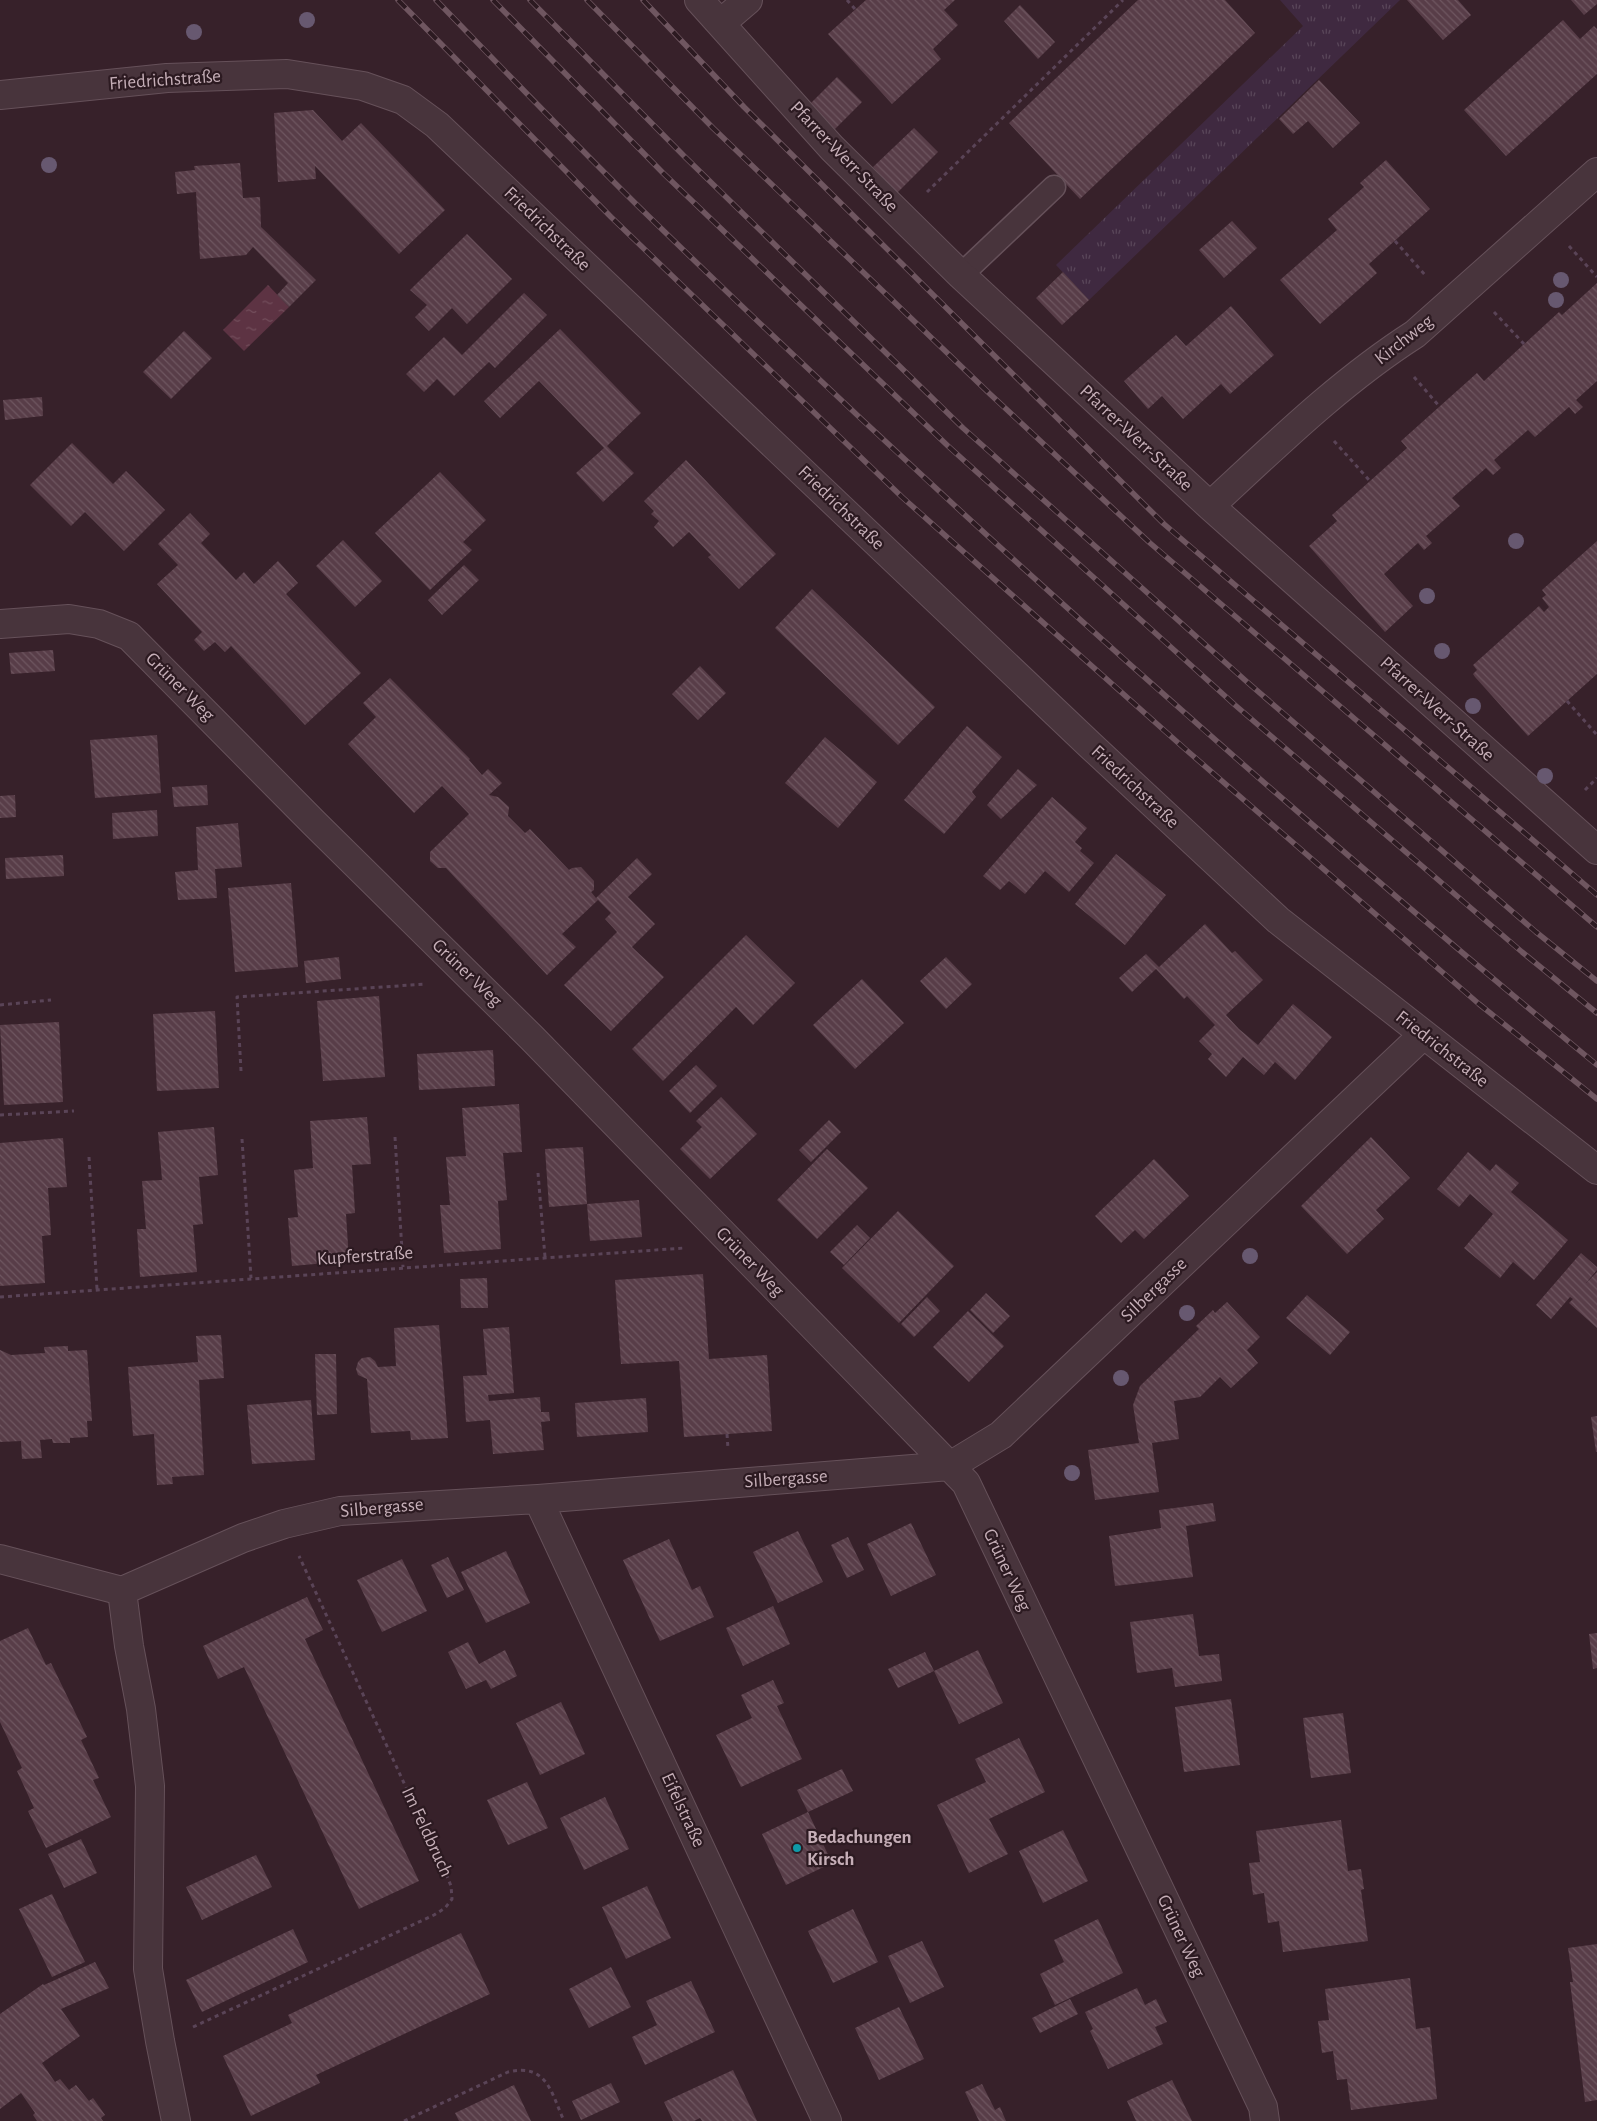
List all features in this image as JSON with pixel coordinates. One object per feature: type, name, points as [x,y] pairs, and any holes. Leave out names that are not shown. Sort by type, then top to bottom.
[{"type":"street","name":"Pfarrer-Werr-Straße","points":[[699,0],[832,148],[961,275],[1210,506],[1597,850]]},
{"type":"street","points":[[720,24],[748,0]]},
{"type":"street","name":"Friedrichstraße","points":[[0,95],[167,78],[287,74],[363,86],[403,100],[437,125],[1090,745],[1278,920],[1597,1170]]},
{"type":"street","name":"Kirchweg","points":[[1210,506],[1310,415],[1389,351],[1415,334],[1450,304],[1597,172]]},
{"type":"street","name":"Grüner Weg","points":[[0,624],[68,619],[99,624],[130,636],[314,823],[532,1038],[966,1483],[1263,2107],[1265,2121]]},
{"type":"street","name":"Silbergasse","points":[[122,1592],[243,1538],[284,1524],[340,1511],[538,1499],[950,1466],[1001,1435],[1423,1035]]},
{"type":"street","name":"Eifelstraße","points":[[538,1499],[827,2121]]},
{"type":"street","points":[[0,1559],[122,1592],[141,1708],[150,1786],[148,1969],[176,2121]]},
{"type":"lane","points":[[961,275],[1054,187]]},
{"type":"path","points":[[847,0],[855,9]]},
{"type":"path","points":[[901,218],[1123,0]]},
{"type":"path","points":[[1395,241],[1450,304]]},
{"type":"path","points":[[1470,286],[1524,344]]},
{"type":"path","points":[[1310,415],[1370,481]]},
{"type":"path","points":[[1567,701],[1597,735]]},
{"type":"path","points":[[241,1071],[237,997],[474,981]]},
{"type":"path","points":[[0,1006],[51,1000]]},
{"type":"path","points":[[0,1115],[74,1110]]},
{"type":"path","points":[[395,1137],[404,1267]]},
{"type":"path","points":[[242,1139],[251,1278]]},
{"type":"path","points":[[89,1157],[98,1289]]},
{"type":"path","points":[[538,1173],[545,1257]]},
{"type":"path","name":"Kupferstraße","points":[[0,1297],[732,1244]]},
{"type":"path","name":"Im Feldbruch","points":[[160,2041],[434,1915],[445,1908],[452,1899],[451,1886],[447,1876],[284,1524]]},
{"type":"path","points":[[404,2121],[508,2072],[521,2069],[534,2071],[542,2076],[564,2121]]},
{"type":"green space","points":[[1280,0],[1400,0],[1089,300],[1056,265],[1303,26]]},
{"type":"water","points":[[268,285],[289,307],[244,351],[223,330]]},
{"type":"building","points":[[866,0],[955,0],[944,10],[958,25],[933,49],[941,59],[892,104],[828,34]]},
{"type":"building","points":[[1138,0],[1225,0],[1255,33],[1080,199],[1009,123]]},
{"type":"building","points":[[1407,0],[1458,0],[1471,15],[1443,40]]},
{"type":"building","points":[[1571,0],[1597,0],[1597,4],[1584,15]]},
{"type":"building","points":[[1020,5],[1055,42],[1038,59],[1004,21]]},
{"type":"building","points":[[1563,20],[1580,39],[1594,26],[1597,29],[1597,74],[1506,156],[1464,110]]},
{"type":"building","points":[[837,77],[862,102],[835,129],[810,104]]},
{"type":"building","points":[[1319,80],[1360,123],[1333,148],[1308,121],[1293,134],[1279,119]]},
{"type":"building","points":[[313,110],[342,141],[361,123],[445,210],[399,254],[315,166],[316,179],[278,182],[274,113]]},
{"type":"building","points":[[914,128],[938,152],[897,193],[873,167]]},
{"type":"building","points":[[1386,160],[1430,209],[1369,264],[1377,273],[1320,324],[1280,280],[1337,230],[1328,219],[1364,187],[1360,183]]},
{"type":"building","points":[[240,163],[243,198],[260,197],[261,227],[316,280],[289,307],[277,295],[288,283],[253,247],[246,255],[200,259],[196,192],[177,194],[175,172],[195,170],[194,166]]},
{"type":"building","points":[[1232,221],[1257,248],[1224,278],[1199,250]]},
{"type":"building","points":[[467,234],[512,279],[467,324],[452,308],[429,331],[415,317],[427,305],[410,290]]},
{"type":"building","points":[[1063,272],[1089,300],[1062,325],[1036,298]]},
{"type":"building","points":[[1597,283],[1597,381],[1576,400],[1583,407],[1575,414],[1569,407],[1535,437],[1528,430],[1494,460],[1501,468],[1493,475],[1486,468],[1452,498],[1460,506],[1426,536],[1432,543],[1424,550],[1418,543],[1384,574],[1413,606],[1385,632],[1309,546],[1337,521],[1332,515],[1407,448],[1401,441],[1477,373],[1484,381],[1559,312],[1562,315]]},
{"type":"building","points":[[524,293],[547,315],[495,368],[489,362],[454,396],[437,379],[424,392],[406,374],[444,337],[462,355]]},
{"type":"building","points":[[1231,306],[1274,355],[1230,394],[1221,384],[1183,419],[1162,396],[1148,409],[1124,381],[1176,335],[1186,346]]},
{"type":"building","points":[[560,329],[641,413],[607,446],[634,473],[603,502],[576,473],[604,448],[539,381],[500,418],[484,401]]},
{"type":"building","points":[[184,331],[212,358],[171,399],[143,372]]},
{"type":"building","points":[[42,397],[43,416],[5,420],[3,400]]},
{"type":"building","points":[[72,443],[113,484],[126,471],[165,510],[124,551],[85,512],[71,526],[30,485]]},
{"type":"building","points":[[686,460],[776,554],[739,589],[708,557],[711,555],[689,532],[673,547],[654,527],[659,521],[651,514],[654,511],[644,501]]},
{"type":"building","points":[[440,472],[486,520],[463,542],[472,550],[430,590],[375,533]]},
{"type":"building","points":[[190,513],[210,534],[201,543],[236,580],[244,572],[254,584],[278,561],[298,583],[286,594],[361,673],[305,725],[231,646],[225,652],[215,642],[204,651],[194,640],[202,632],[157,584],[178,565],[158,544]]},
{"type":"building","points":[[343,540],[382,581],[355,607],[316,566]]},
{"type":"building","points":[[1597,541],[1597,674],[1528,736],[1475,677],[1473,674],[1477,670],[1473,665],[1539,606],[1544,612],[1549,607],[1542,598],[1546,595],[1542,590]]},
{"type":"building","points":[[464,565],[479,580],[442,615],[428,600]]},
{"type":"building","points":[[812,589],[935,707],[898,745],[775,628]]},
{"type":"building","points":[[53,650],[55,671],[11,674],[9,653]]},
{"type":"building","points":[[700,666],[726,693],[698,720],[672,694]]},
{"type":"building","points":[[390,678],[470,759],[482,775],[488,769],[502,783],[489,795],[498,797],[509,807],[508,816],[525,833],[530,829],[569,870],[581,867],[594,881],[594,890],[591,892],[596,898],[637,858],[652,874],[628,897],[655,924],[632,947],[664,977],[611,1031],[564,985],[617,932],[605,919],[611,913],[598,900],[562,934],[576,947],[547,975],[446,868],[438,868],[430,861],[430,852],[469,814],[442,786],[414,813],[348,744],[376,717],[363,703]]},
{"type":"building","points":[[967,726],[1002,757],[972,792],[976,797],[944,834],[904,800]]},
{"type":"building","points":[[157,735],[161,793],[95,798],[90,740]]},
{"type":"building","points":[[825,737],[877,782],[838,828],[785,783]]},
{"type":"building","points":[[1018,769],[1037,785],[1001,819],[987,805]]},
{"type":"building","points":[[207,785],[208,805],[174,807],[172,787]]},
{"type":"building","points":[[15,795],[16,817],[0,818],[0,796]]},
{"type":"building","points":[[1052,797],[1087,828],[1075,842],[1082,848],[1080,851],[1094,863],[1069,892],[1045,871],[1025,894],[1009,881],[1000,890],[983,876]]},
{"type":"building","points":[[157,810],[158,836],[113,839],[112,813]]},
{"type":"building","points":[[238,823],[242,867],[215,869],[217,898],[178,900],[175,872],[198,870],[196,827]]},
{"type":"building","points":[[1116,854],[1166,895],[1125,945],[1075,904]]},
{"type":"building","points":[[63,855],[64,876],[6,879],[5,858]]},
{"type":"building","points":[[291,883],[298,967],[235,972],[228,888]]},
{"type":"building","points":[[1205,924],[1232,953],[1235,951],[1263,980],[1226,1015],[1239,1029],[1258,1045],[1293,1004],[1332,1037],[1295,1080],[1275,1062],[1264,1075],[1243,1057],[1226,1077],[1208,1059],[1212,1054],[1199,1041],[1215,1025],[1187,996],[1184,999],[1156,969],[1132,992],[1119,978],[1146,954],[1159,967]]},
{"type":"building","points":[[746,935],[795,983],[753,1025],[736,1007],[663,1081],[632,1049]]},
{"type":"building","points":[[339,957],[341,979],[306,983],[304,961]]},
{"type":"building","points":[[946,957],[972,984],[946,1009],[920,981]]},
{"type":"building","points":[[862,979],[904,1023],[855,1069],[813,1025]]},
{"type":"building","points":[[379,996],[385,1077],[323,1081],[317,1001]]},
{"type":"building","points":[[215,1011],[219,1088],[157,1091],[153,1014]]},
{"type":"building","points":[[59,1022],[63,1102],[4,1105],[0,1025]]},
{"type":"building","points":[[493,1050],[495,1086],[419,1090],[417,1054]]},
{"type":"building","points":[[696,1065],[717,1086],[690,1113],[669,1091]]},
{"type":"building","points":[[721,1097],[757,1134],[710,1179],[680,1149],[702,1127],[696,1121]]},
{"type":"building","points":[[519,1104],[522,1152],[503,1153],[507,1200],[498,1201],[501,1249],[444,1253],[440,1205],[450,1205],[446,1157],[466,1156],[462,1108]]},
{"type":"building","points":[[367,1117],[371,1164],[352,1165],[355,1213],[346,1214],[349,1261],[292,1266],[288,1218],[298,1217],[294,1170],[313,1168],[310,1121]]},
{"type":"building","points":[[829,1120],[841,1132],[811,1162],[799,1150]]},
{"type":"building","points":[[214,1127],[218,1175],[199,1177],[203,1224],[193,1225],[197,1272],[140,1277],[137,1229],[146,1229],[142,1181],[162,1180],[158,1132]]},
{"type":"building","points":[[1371,1137],[1410,1178],[1376,1210],[1384,1219],[1347,1254],[1301,1206]]},
{"type":"building","points":[[63,1138],[67,1187],[48,1188],[51,1235],[42,1236],[45,1283],[0,1286],[0,1143]]},
{"type":"building","points":[[583,1147],[587,1204],[549,1207],[545,1149]]},
{"type":"building","points":[[827,1149],[868,1188],[817,1239],[777,1200]]},
{"type":"building","points":[[1468,1152],[1490,1171],[1496,1164],[1519,1183],[1511,1192],[1568,1240],[1534,1280],[1513,1262],[1500,1278],[1464,1248],[1493,1214],[1470,1194],[1459,1207],[1437,1189]]},
{"type":"building","points":[[1154,1159],[1189,1196],[1144,1239],[1135,1230],[1121,1243],[1095,1216]]},
{"type":"building","points":[[639,1200],[642,1237],[590,1241],[587,1204]]},
{"type":"building","points":[[898,1211],[954,1266],[899,1323],[842,1268]]},
{"type":"building","points":[[857,1225],[870,1238],[844,1265],[830,1252]]},
{"type":"building","points":[[1581,1253],[1597,1267],[1597,1270],[1586,1283],[1597,1272],[1597,1328],[1569,1303],[1573,1299],[1570,1297],[1551,1319],[1536,1305]]},
{"type":"building","points":[[703,1274],[709,1359],[767,1355],[772,1431],[684,1437],[679,1361],[621,1364],[615,1280]]},
{"type":"building","points":[[487,1278],[488,1308],[461,1308],[460,1279]]},
{"type":"building","points":[[986,1293],[1010,1316],[993,1333],[970,1310]]},
{"type":"building","points":[[1307,1295],[1350,1332],[1330,1355],[1286,1318]]},
{"type":"building","points":[[927,1297],[940,1311],[914,1337],[901,1324]]},
{"type":"building","points":[[1227,1302],[1260,1337],[1247,1350],[1258,1363],[1231,1388],[1220,1377],[1200,1397],[1174,1401],[1179,1439],[1152,1443],[1159,1492],[1095,1500],[1088,1450],[1139,1443],[1133,1405],[1140,1386],[1199,1329],[1196,1326],[1213,1310],[1215,1313]]},
{"type":"building","points":[[968,1311],[1004,1346],[969,1382],[933,1347]]},
{"type":"building","points":[[439,1325],[448,1438],[411,1440],[410,1431],[371,1433],[367,1379],[358,1375],[356,1369],[358,1362],[362,1358],[370,1357],[378,1367],[396,1366],[394,1328]]},
{"type":"building","points":[[509,1327],[514,1393],[488,1395],[489,1401],[540,1397],[541,1412],[549,1412],[550,1421],[541,1422],[544,1450],[493,1454],[490,1420],[466,1422],[463,1376],[487,1375],[483,1329]]},
{"type":"building","points":[[221,1335],[224,1378],[199,1380],[204,1475],[172,1477],[173,1484],[157,1485],[154,1434],[133,1436],[128,1367],[198,1362],[196,1336]]},
{"type":"building","points":[[68,1346],[68,1351],[87,1350],[92,1421],[87,1421],[88,1437],[70,1438],[70,1443],[53,1443],[52,1439],[40,1440],[42,1458],[22,1459],[21,1441],[0,1442],[0,1350],[11,1355],[45,1353],[44,1347]]},
{"type":"building","points":[[315,1354],[336,1354],[337,1414],[317,1415]]},
{"type":"building","points":[[646,1398],[648,1432],[577,1437],[575,1403]]},
{"type":"building","points":[[311,1400],[315,1460],[252,1464],[247,1405]]},
{"type":"building","points":[[1597,1416],[1597,1452],[1596,1452],[1591,1417]]},
{"type":"building","points":[[1213,1503],[1216,1521],[1186,1526],[1193,1577],[1115,1586],[1109,1536],[1161,1528],[1159,1510]]},
{"type":"building","points":[[911,1523],[936,1575],[891,1596],[867,1544]]},
{"type":"building","points":[[798,1531],[823,1582],[778,1603],[753,1552]]},
{"type":"building","points":[[848,1537],[864,1570],[847,1578],[831,1545]]},
{"type":"building","points":[[669,1539],[692,1590],[700,1586],[714,1617],[660,1641],[623,1560]]},
{"type":"building","points":[[506,1551],[530,1603],[486,1623],[461,1572]]},
{"type":"building","points":[[448,1557],[464,1590],[447,1598],[431,1565]]},
{"type":"building","points":[[402,1559],[427,1611],[382,1632],[357,1580]]},
{"type":"building","points":[[307,1597],[323,1630],[305,1639],[419,1881],[359,1909],[244,1667],[218,1679],[203,1646]]},
{"type":"building","points":[[773,1606],[790,1644],[743,1666],[726,1628]]},
{"type":"building","points":[[1193,1614],[1199,1656],[1219,1654],[1222,1681],[1175,1687],[1172,1668],[1137,1673],[1130,1622]]},
{"type":"building","points":[[28,1628],[46,1665],[51,1663],[87,1737],[81,1740],[99,1778],[93,1780],[111,1817],[46,1848],[28,1811],[34,1808],[17,1771],[22,1768],[0,1722],[0,1641]]},
{"type":"building","points":[[1597,1633],[1597,1668],[1593,1669],[1589,1634]]},
{"type":"building","points":[[468,1642],[479,1664],[505,1650],[517,1676],[491,1689],[486,1680],[466,1689],[448,1652]]},
{"type":"building","points":[[978,1650],[1003,1703],[959,1724],[934,1671]]},
{"type":"building","points":[[925,1652],[934,1671],[898,1688],[888,1669]]},
{"type":"building","points":[[773,1680],[784,1703],[777,1706],[802,1759],[741,1787],[716,1735],[752,1718],[741,1695]]},
{"type":"building","points":[[1231,1699],[1240,1765],[1184,1772],[1175,1707]]},
{"type":"building","points":[[561,1702],[585,1754],[540,1775],[516,1723]]},
{"type":"building","points":[[1343,1713],[1351,1773],[1311,1778],[1303,1718]]},
{"type":"building","points":[[1019,1738],[1045,1792],[989,1819],[1008,1854],[969,1873],[937,1805],[986,1782],[975,1759]]},
{"type":"building","points":[[842,1769],[853,1791],[808,1812],[797,1790]]},
{"type":"building","points":[[527,1782],[548,1828],[508,1845],[487,1800]]},
{"type":"building","points":[[605,1797],[629,1849],[584,1870],[560,1818]]},
{"type":"building","name":"Bedachungen Kirsch","points":[[808,1812],[832,1863],[786,1885],[762,1834]]},
{"type":"building","points":[[1341,1820],[1348,1871],[1361,1869],[1364,1889],[1361,1890],[1368,1941],[1283,1952],[1279,1921],[1268,1923],[1264,1893],[1253,1895],[1249,1863],[1260,1862],[1256,1831]]},
{"type":"building","points":[[1063,1830],[1088,1881],[1043,1903],[1019,1851]]},
{"type":"building","points":[[81,1839],[97,1873],[64,1888],[48,1854]]},
{"type":"building","points":[[256,1855],[272,1887],[202,1920],[186,1887]]},
{"type":"building","points":[[647,1886],[671,1938],[626,1959],[602,1907]]},
{"type":"building","points":[[52,1894],[85,1962],[52,1977],[19,1909]]},
{"type":"building","points":[[853,1909],[878,1962],[833,1983],[808,1931]]},
{"type":"building","points":[[1098,1919],[1123,1973],[1055,2005],[1040,1974],[1064,1962],[1054,1940]]},
{"type":"building","points":[[293,1929],[308,1962],[202,2012],[186,1980]]},
{"type":"building","points":[[461,1933],[490,1994],[316,2075],[320,2083],[251,2116],[223,2056],[292,2023],[288,2015]]},
{"type":"building","points":[[922,1941],[944,1987],[910,2003],[888,1956]]},
{"type":"building","points":[[1597,1944],[1597,2100],[1585,2102],[1570,1982],[1573,1982],[1568,1948]]},
{"type":"building","points":[[95,1962],[109,1988],[61,2009],[80,2036],[42,2063],[55,2082],[60,2079],[69,2090],[76,2085],[89,2101],[93,2098],[105,2115],[101,2118],[103,2121],[37,2121],[33,2115],[35,2113],[21,2093],[0,2109],[0,2014],[43,1984]]},
{"type":"building","points":[[611,1967],[631,2007],[589,2028],[569,1989]]},
{"type":"building","points":[[1410,1978],[1416,2029],[1430,2027],[1437,2099],[1351,2110],[1347,2079],[1337,2080],[1333,2051],[1322,2053],[1318,2021],[1329,2020],[1325,1989]]},
{"type":"building","points":[[691,1981],[715,2032],[645,2065],[632,2037],[657,2025],[646,2001]]},
{"type":"building","points":[[1137,1988],[1145,2005],[1156,1999],[1167,2022],[1155,2027],[1163,2044],[1108,2069],[1090,2031],[1093,2029],[1085,2012]]},
{"type":"building","points":[[1070,1999],[1078,2014],[1040,2033],[1032,2018]]},
{"type":"building","points":[[899,2007],[924,2059],[879,2080],[855,2028]]},
{"type":"building","points":[[733,2070],[757,2121],[702,2121],[700,2118],[694,2121],[673,2121],[664,2102]]},
{"type":"building","points":[[1172,2080],[1192,2121],[1136,2121],[1127,2101]]},
{"type":"building","points":[[611,2083],[620,2102],[581,2120],[572,2101]]},
{"type":"building","points":[[982,2084],[995,2110],[1000,2107],[1006,2121],[979,2121],[965,2092]]},
{"type":"building","points":[[514,2085],[531,2121],[459,2121],[455,2113]]},
{"type":"railway","points":[[398,0],[611,217],[902,497],[1184,748],[1479,1004],[1597,1099]]},
{"type":"railway","points":[[436,0],[636,204],[869,427],[1228,751],[1473,962],[1597,1065]]},
{"type":"railway","points":[[493,0],[663,173],[948,446],[1235,705],[1522,952],[1597,1013]]},
{"type":"railway","points":[[530,0],[686,158],[963,428],[1246,681],[1536,932],[1597,981]]},
{"type":"railway","points":[[587,0],[713,128],[990,394],[1150,543],[1597,927]]},
{"type":"railway","points":[[643,0],[744,107],[1164,524],[1597,895]]},
{"type":"place","name":"Bedachungen Kirsch","points":[[797,1848]]}]
